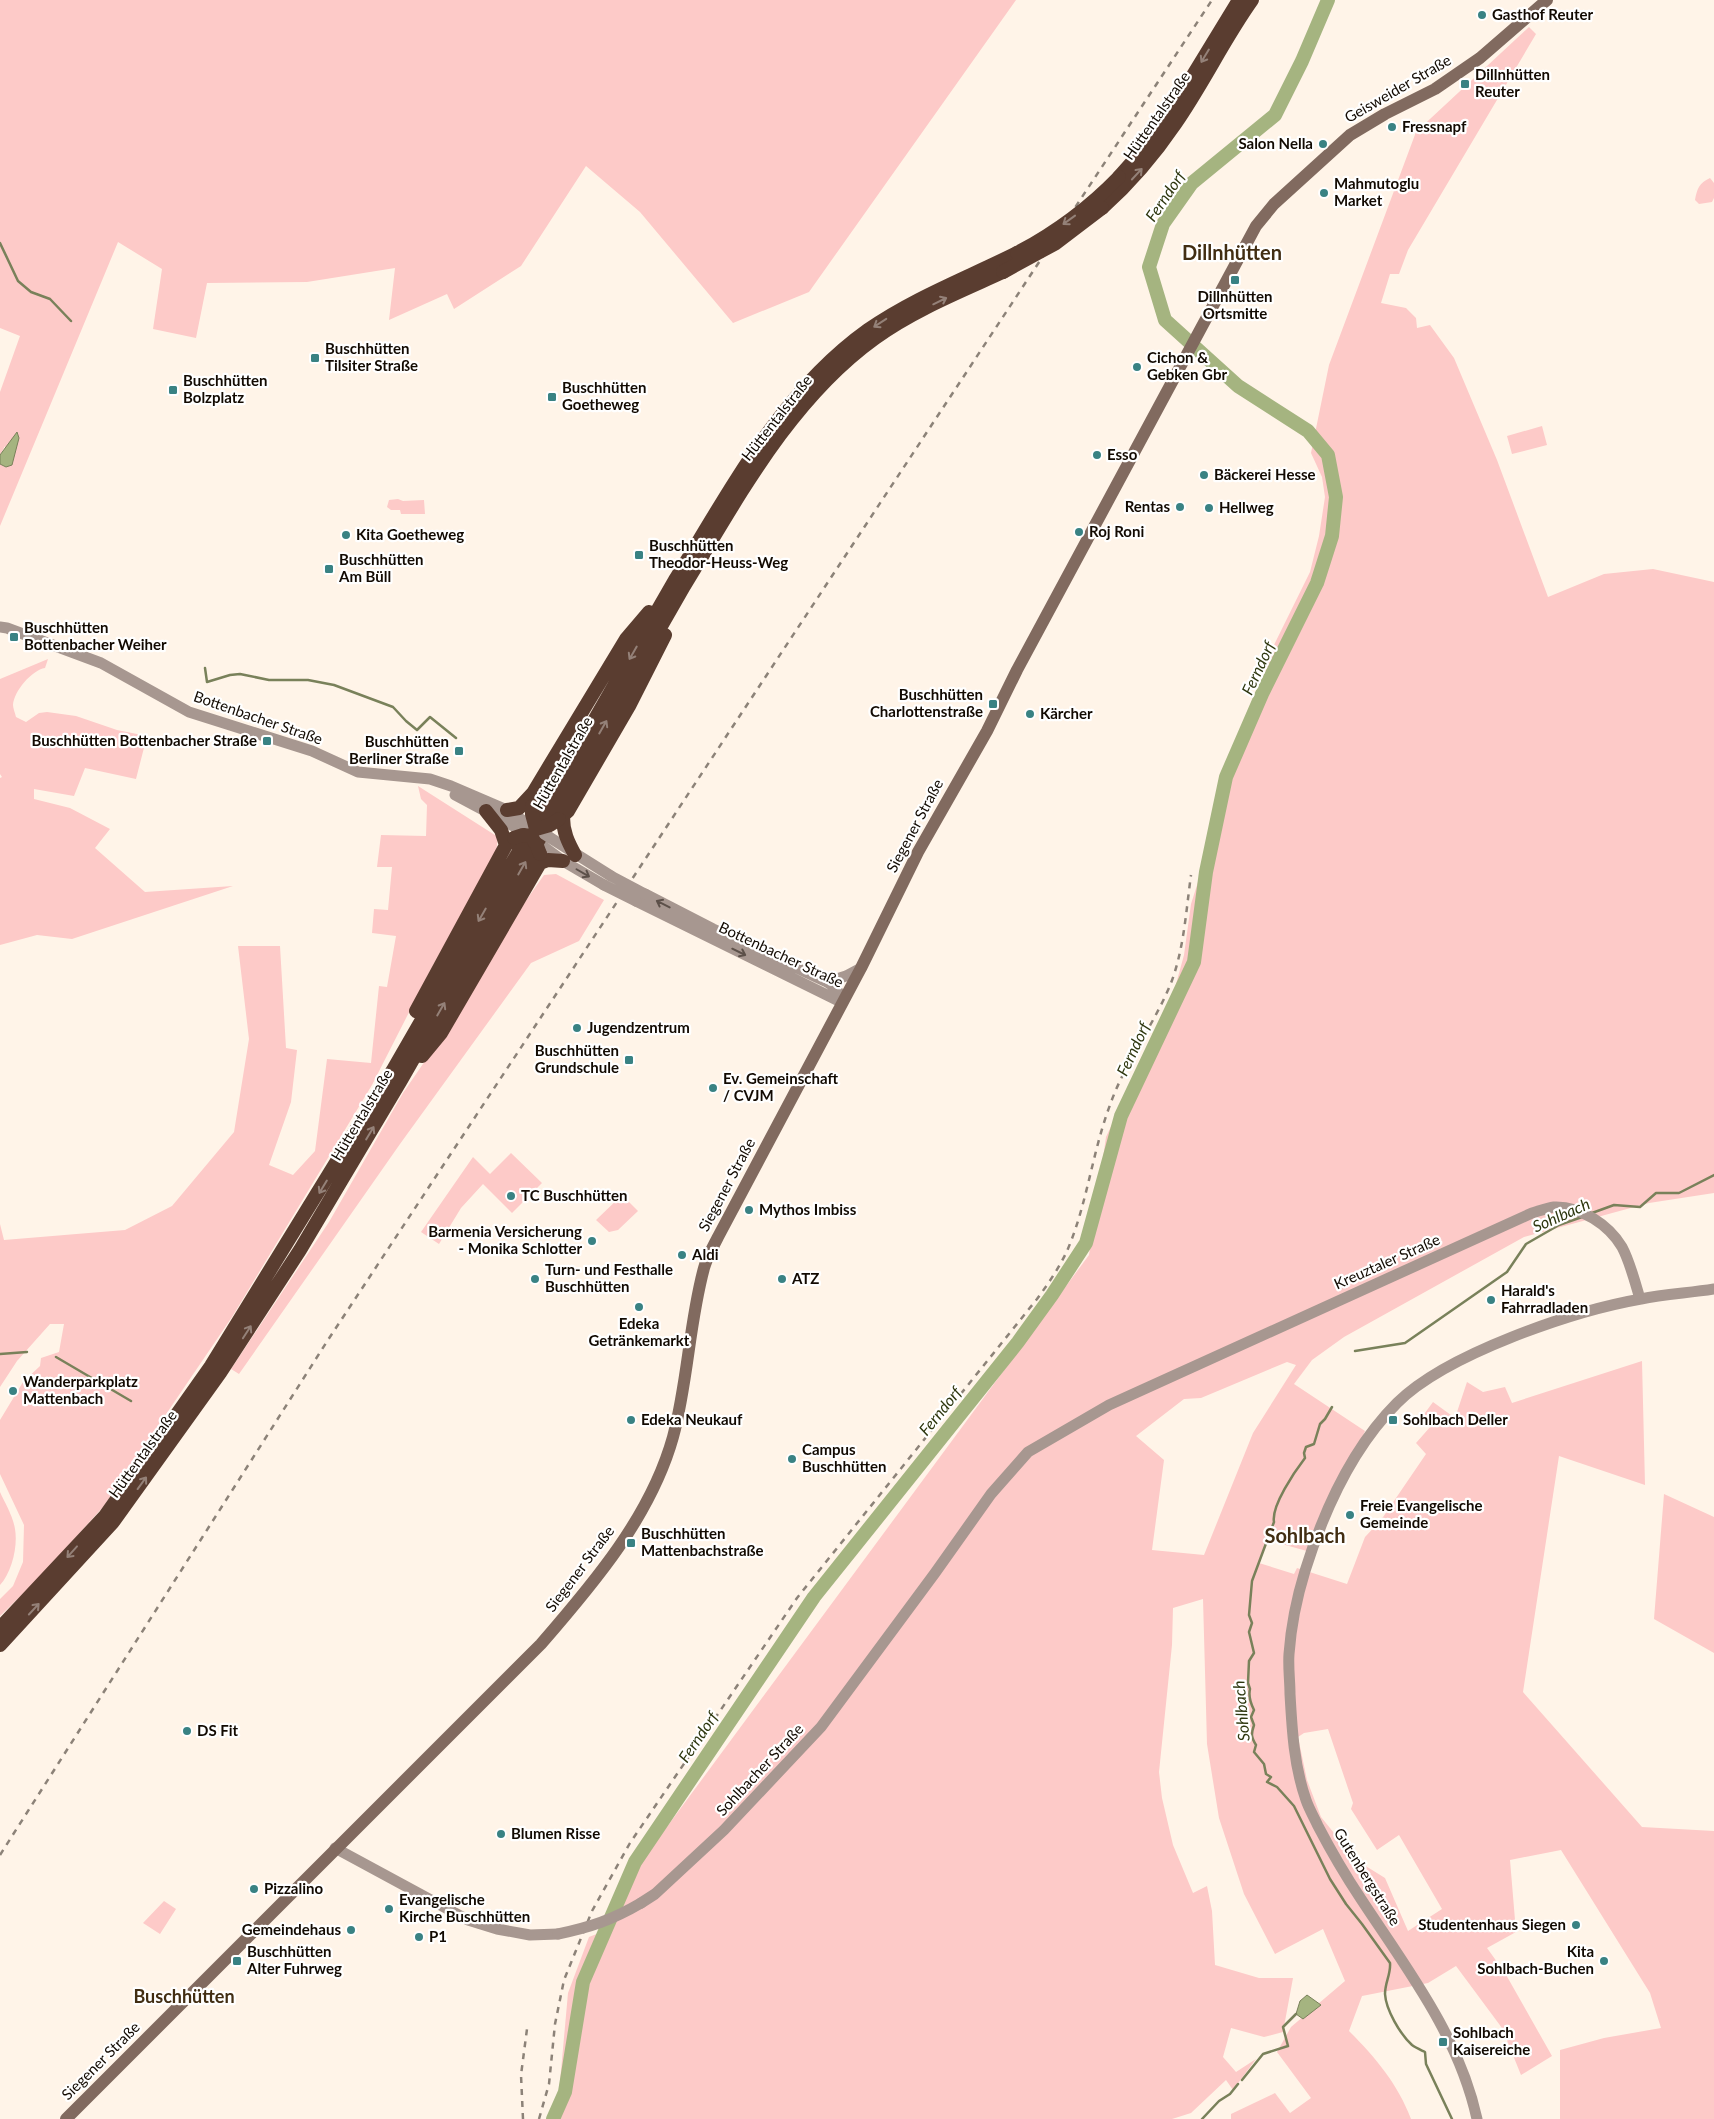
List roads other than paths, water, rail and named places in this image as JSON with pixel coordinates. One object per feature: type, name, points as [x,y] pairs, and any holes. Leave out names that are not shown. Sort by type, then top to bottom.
[{"type":"highway","name":"Hüttentalstraße","points":[[0,1644],[109,1519],[300,1250],[397,1076],[679,583],[722,503],[775,424],[806,386],[830,362],[868,330],[891,315],[938,290],[1051,234],[1075,216],[1119,177],[1152,140],[1167,118],[1239,0]]},
{"type":"highway","name":"Hüttentalstraße","points":[[679,583],[783,431],[814,393],[837,369],[875,338],[896,324],[943,299],[1003,272],[1056,243],[1102,208],[1144,166],[1190,102],[1252,0]]},
{"type":"highway","points":[[397,1076],[441,1033],[532,837],[533,800],[626,639],[679,583]]},
{"type":"highway","points":[[397,1076],[416,1012],[532,837],[561,818],[581,789],[642,681],[671,622],[679,583]]},
{"type":"highway","points":[[507,810],[519,808],[533,800]]},
{"type":"highway","points":[[486,811],[501,830],[532,837],[548,860],[569,858],[561,818]]},
{"type":"highway","name":"Hüttentalstraße","points":[[0,1628],[109,1519]]},
{"type":"main road","name":"Geisweider Straße","points":[[1194,340],[1256,226],[1296,182],[1358,129],[1434,89],[1480,58],[1548,0]]},
{"type":"main road","name":"Siegener Straße","points":[[66,2119],[541,1644],[585,1594],[635,1522],[666,1459],[672,1438],[705,1267],[718,1237],[842,1002],[862,968],[918,852],[987,731],[1017,670],[1194,340]]},
{"type":"street","name":"Bottenbacher Straße","points":[[0,628],[7,628],[101,663],[189,712],[312,751],[358,772],[430,779],[451,786],[507,810],[532,837]]},
{"type":"street","name":"Bottenbacher Straße","points":[[430,779],[640,898],[842,1002]]},
{"type":"street","name":"Bottenbacher Straße","points":[[640,898],[827,982],[840,993],[842,1002]]},
{"type":"street","points":[[827,982],[862,968]]},
{"type":"street","name":"Kreuztaler Straße","points":[[1109,1406],[1532,1213],[1555,1207],[1576,1210],[1594,1219],[1611,1231],[1622,1248],[1640,1298]]},
{"type":"street","name":"Gutenbergstraße","points":[[1477,2119],[1471,2093],[1447,2033],[1417,1983],[1340,1867],[1306,1802],[1293,1749],[1288,1655],[1299,1590],[1315,1537],[1337,1489],[1369,1438],[1399,1401],[1424,1382],[1461,1360],[1496,1344],[1581,1315],[1640,1298],[1714,1289]]},
{"type":"street","name":"Sohlbacher Straße","points":[[335,1848],[468,1920],[497,1929],[530,1935],[558,1934],[591,1927],[642,1903],[655,1894],[724,1830],[821,1727],[991,1494],[1028,1452],[1109,1406]]},
{"type":"waterway","name":"Ferndorf","points":[[553,2119],[565,2092],[583,1982],[635,1862],[814,1597],[1018,1342],[1086,1243],[1121,1116],[1194,962],[1206,872],[1226,777],[1262,694],[1317,583],[1332,536],[1336,497],[1328,455],[1308,431],[1238,386],[1165,320],[1149,267],[1163,224],[1192,183],[1275,115],[1302,61],[1328,0]]},
{"type":"waterway","points":[[0,243],[18,281],[31,292],[50,299],[71,321]]},
{"type":"waterway","points":[[205,668],[207,682],[240,674],[269,680],[308,680],[334,685],[393,707],[417,730],[430,717],[456,738]]},
{"type":"waterway","name":"Sohlbach","points":[[1592,1213],[1614,1205],[1640,1207],[1656,1193],[1679,1193],[1714,1175]]},
{"type":"waterway","name":"Sohlbach","points":[[1355,1351],[1405,1343],[1507,1272],[1526,1244],[1559,1225],[1582,1217]]},
{"type":"waterway","points":[[0,1354],[27,1352]]},
{"type":"waterway","points":[[56,1357],[131,1401]]},
{"type":"waterway","name":"Sohlbach","points":[[1332,1407],[1320,1424],[1314,1444],[1306,1447],[1305,1458],[1280,1498],[1276,1507],[1274,1522],[1252,1581],[1249,1615],[1252,1623],[1249,1632],[1254,1653],[1249,1661],[1248,1683],[1250,1700],[1254,1710],[1251,1717],[1254,1725],[1252,1738],[1256,1745],[1254,1752],[1264,1764],[1266,1774],[1271,1777],[1267,1782],[1277,1787],[1294,1806],[1330,1879],[1346,1904],[1390,1963],[1385,1994],[1388,2007],[1398,2028],[1407,2040],[1425,2052],[1426,2064],[1452,2119]]},
{"type":"waterway","points":[[1242,2080],[1263,2054],[1288,2046],[1283,2027],[1296,2014]]},
{"type":"waterway","points":[[1202,2119],[1219,2101],[1230,2094],[1238,2084]]},
{"type":"railway","points":[[0,1855],[326,1343],[1212,0]]},
{"type":"railway","points":[[539,2119],[549,2084],[555,2024],[564,1980],[592,1911],[630,1843],[797,1598],[1037,1299],[1064,1257],[1080,1216],[1098,1142],[1116,1089],[1171,983],[1179,957],[1191,875]]},
{"type":"railway","points":[[523,2119],[521,2075],[527,2029]]},
{"type":"place","name":"Gasthof Reuter","points":[[1482,15]]},
{"type":"place","name":"Dillnhütten Reuter","points":[[1465,84]]},
{"type":"place","name":"Fressnapf","points":[[1392,127]]},
{"type":"place","name":"Salon Nella","points":[[1323,144]]},
{"type":"place","name":"Mahmutoglu Market","points":[[1324,193]]},
{"type":"place","name":"Dillnhütten Ortsmitte","points":[[1235,280]]},
{"type":"place","name":"Buschhütten Tilsiter Straße","points":[[315,358]]},
{"type":"place","name":"Cichon & Gebken Gbr","points":[[1137,367]]},
{"type":"place","name":"Buschhütten Bolzplatz","points":[[173,390]]},
{"type":"place","name":"Buschhütten Goetheweg","points":[[552,397]]},
{"type":"place","name":"Esso","points":[[1097,455]]},
{"type":"place","name":"Bäckerei Hesse","points":[[1204,475]]},
{"type":"place","name":"Rentas","points":[[1180,507]]},
{"type":"place","name":"Hellweg","points":[[1209,508]]},
{"type":"place","name":"Roj Roni","points":[[1079,532]]},
{"type":"place","name":"Kita Goetheweg","points":[[346,535]]},
{"type":"place","name":"Buschhütten Theodor-Heuss-Weg","points":[[639,555]]},
{"type":"place","name":"Buschhütten Am Büll","points":[[329,569]]},
{"type":"place","name":"Buschhütten Bottenbacher Weiher","points":[[14,637]]},
{"type":"place","name":"Buschhütten Charlottenstraße","points":[[993,704]]},
{"type":"place","name":"Kärcher","points":[[1030,714]]},
{"type":"place","name":"Buschhütten Bottenbacher Straße","points":[[267,741]]},
{"type":"place","name":"Buschhütten Berliner Straße","points":[[459,751]]},
{"type":"place","name":"Jugendzentrum","points":[[577,1028]]},
{"type":"place","name":"Buschhütten Grundschule","points":[[629,1060]]},
{"type":"place","name":"Ev. Gemeinschaft / CVJM","points":[[713,1088]]},
{"type":"place","name":"TC Buschhütten","points":[[511,1196]]},
{"type":"place","name":"Mythos Imbiss","points":[[749,1210]]},
{"type":"place","name":"Barmenia Versicherung - Monika Schlotter","points":[[592,1241]]},
{"type":"place","name":"Aldi","points":[[682,1255]]},
{"type":"place","name":"Turn- und Festhalle Buschhütten","points":[[535,1279]]},
{"type":"place","name":"ATZ","points":[[782,1279]]},
{"type":"place","name":"Harald's Fahrradladen","points":[[1491,1300]]},
{"type":"place","name":"Edeka Getränkemarkt","points":[[639,1307]]},
{"type":"place","name":"Wanderparkplatz Mattenbach","points":[[13,1391]]},
{"type":"place","name":"Edeka Neukauf","points":[[631,1420]]},
{"type":"place","name":"Sohlbach Deller","points":[[1393,1420]]},
{"type":"place","name":"Campus Buschhütten","points":[[792,1459]]},
{"type":"place","name":"Freie Evangelische Gemeinde","points":[[1350,1515]]},
{"type":"place","name":"Buschhütten Mattenbachstraße","points":[[631,1543]]},
{"type":"place","name":"DS Fit","points":[[187,1731]]},
{"type":"place","name":"Blumen Risse","points":[[501,1834]]},
{"type":"place","name":"Pizzalino","points":[[254,1889]]},
{"type":"place","name":"Evangelische Kirche Buschhütten","points":[[389,1909]]},
{"type":"place","name":"Studentenhaus Siegen","points":[[1576,1925]]},
{"type":"place","name":"Gemeindehaus","points":[[351,1930]]},
{"type":"place","name":"P1","points":[[419,1937]]},
{"type":"place","name":"Buschhütten Alter Fuhrweg","points":[[237,1961]]},
{"type":"place","name":"Kita Sohlbach-Buchen","points":[[1604,1961]]},
{"type":"place","name":"Sohlbach Kaisereiche","points":[[1443,2042]]},
{"type":"district","name":"Dillnhütten","points":[[1232,253]]},
{"type":"district","name":"Sohlbach","points":[[1305,1536]]},
{"type":"district","name":"Buschhütten","points":[[184,1997]]}]
